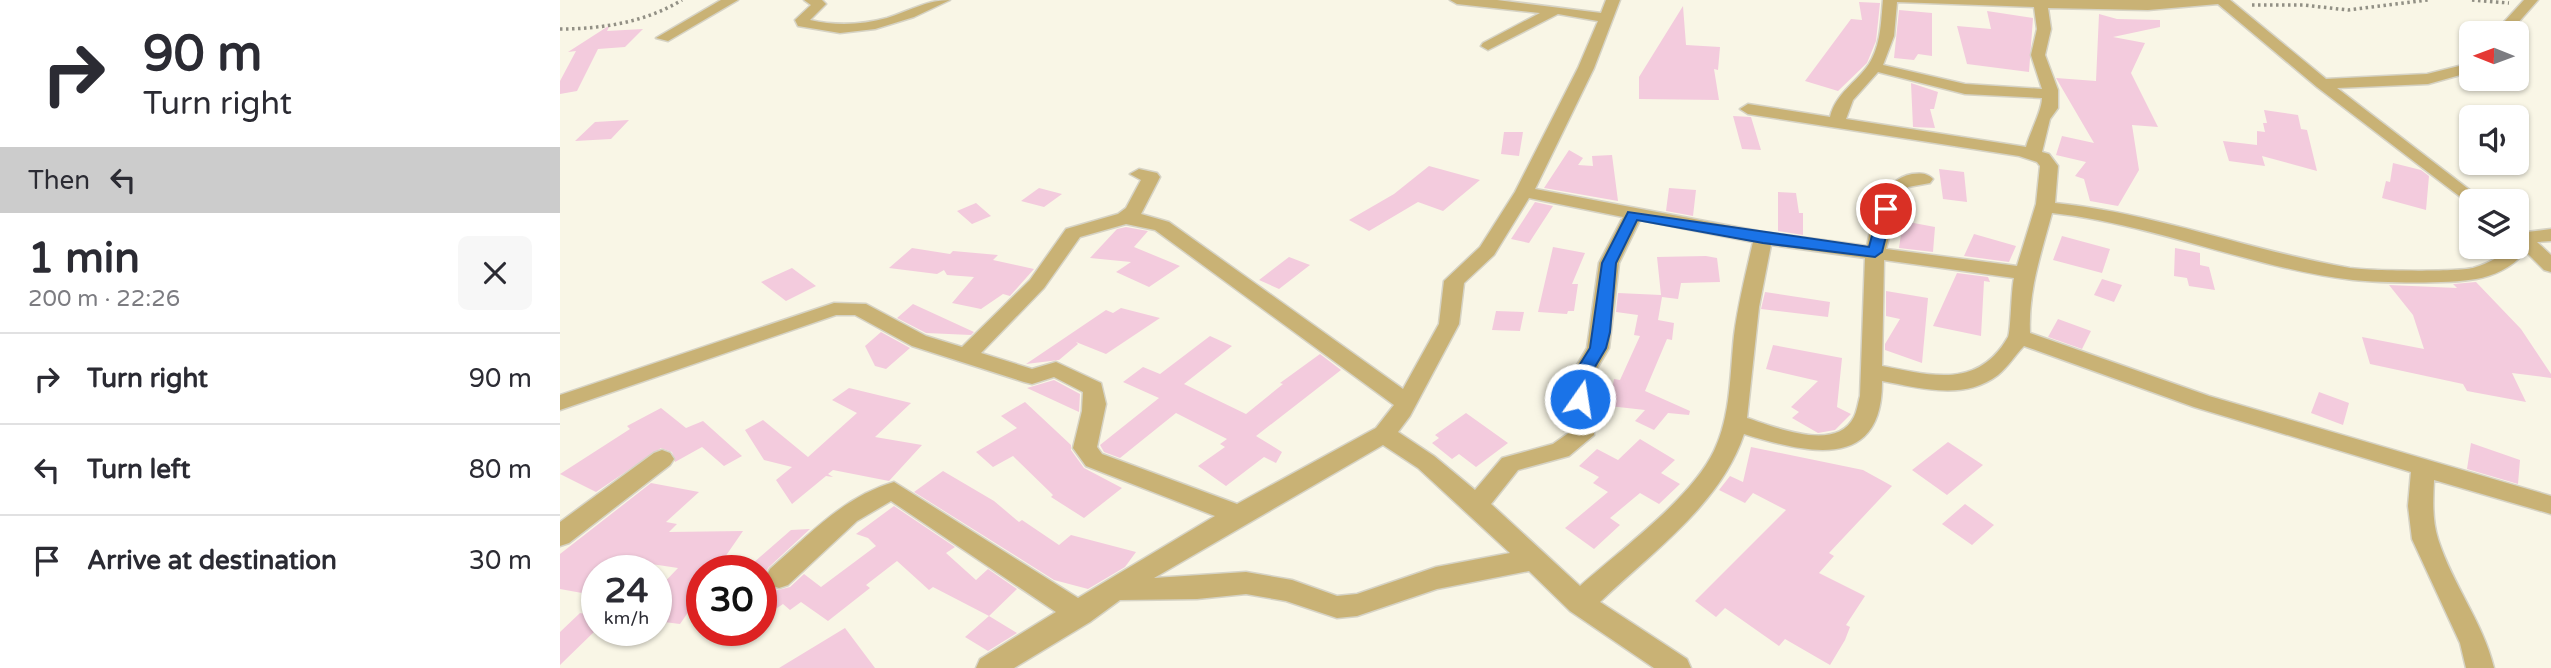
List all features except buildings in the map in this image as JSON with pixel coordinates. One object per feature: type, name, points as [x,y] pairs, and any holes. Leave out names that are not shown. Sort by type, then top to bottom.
[{"type":"street","points":[[663,38],[731,0]]},
{"type":"street","points":[[811,0],[819,4],[818,7],[802,20],[803,23],[826,30],[884,24],[943,0]]},
{"type":"street","points":[[1457,0],[1574,12],[1609,6]]},
{"type":"street","points":[[1837,122],[1840,105],[1846,95],[1875,67],[1888,33],[1890,0]]},
{"type":"street","points":[[1902,0],[2162,6],[2223,2],[2322,84],[2459,189]]},
{"type":"street","points":[[2512,21],[2530,2]]},
{"type":"street","points":[[2034,154],[2042,120],[2050,108],[2050,94],[2038,55],[2044,29],[2041,5]]},
{"type":"street","points":[[990,668],[1080,614],[1183,546],[1298,479],[1384,434],[1406,402],[1449,324],[1454,281],[1487,251],[1524,192],[1586,68],[1609,6]]},
{"type":"street","points":[[1488,46],[1557,10]]},
{"type":"street","points":[[1875,67],[1965,89],[2050,94]]},
{"type":"street","points":[[2322,84],[2428,79],[2459,70]]},
{"type":"street","points":[[1748,109],[2034,154],[2049,166],[2045,207],[2022,273],[2018,319],[2020,337],[1989,372],[1974,381],[1948,383],[1872,372]]},
{"type":"street","points":[[966,356],[1037,285],[1073,233],[1125,218],[1134,211],[1151,177],[1139,174]]},
{"type":"street","points":[[1735,423],[1811,443],[1844,442],[1856,433],[1870,411],[1875,252],[1886,209],[1898,186],[1905,181],[1924,179]]},
{"type":"street","points":[[1524,192],[1763,239],[2022,273]]},
{"type":"street","points":[[2045,207],[2093,212],[2244,251],[2353,274],[2474,274],[2510,259]]},
{"type":"street","points":[[1476,505],[1510,464],[1561,450],[1582,435],[1581,377],[1598,348],[1609,263],[1633,215]]},
{"type":"street","points":[[1125,218],[1153,221],[1162,226],[1406,402]]},
{"type":"street","points":[[2529,235],[2551,236]]},
{"type":"street","points":[[1580,603],[1682,507],[1712,474],[1726,451],[1735,423],[1747,315],[1763,239]]},
{"type":"street","points":[[2529,244],[2551,266]]},
{"type":"street","points":[[561,403],[834,309],[859,309],[919,341],[1032,377],[1056,369],[1093,388],[1095,413],[1086,427],[1085,449],[1094,460],[1239,515]]},
{"type":"street","points":[[2020,337],[2202,402],[2423,466],[2481,487],[2551,505]]},
{"type":"street","points":[[1384,434],[1426,462],[1476,505],[1580,603],[1677,668]]},
{"type":"street","points":[[560,536],[662,459]]},
{"type":"street","points":[[2423,466],[2420,506],[2426,540],[2474,643],[2480,668]]},
{"type":"street","points":[[779,577],[861,506],[883,493],[894,491],[1080,614]]},
{"type":"street","points":[[1118,589],[1197,588],[1246,583],[1292,591],[1306,599],[1337,607],[1357,605],[1436,578],[1535,559]]},
{"type":"path","points":[[560,31],[604,26],[671,7],[682,0]]},
{"type":"path","points":[[2223,2],[2303,5],[2348,10],[2428,0]]},
{"type":"path","points":[[2472,0],[2530,2]]},
{"type":"route","points":[[1580,399],[1581,377],[1598,348],[1602,332],[1603,301],[1609,263],[1633,215],[1763,239],[1875,252],[1886,209]]}]
